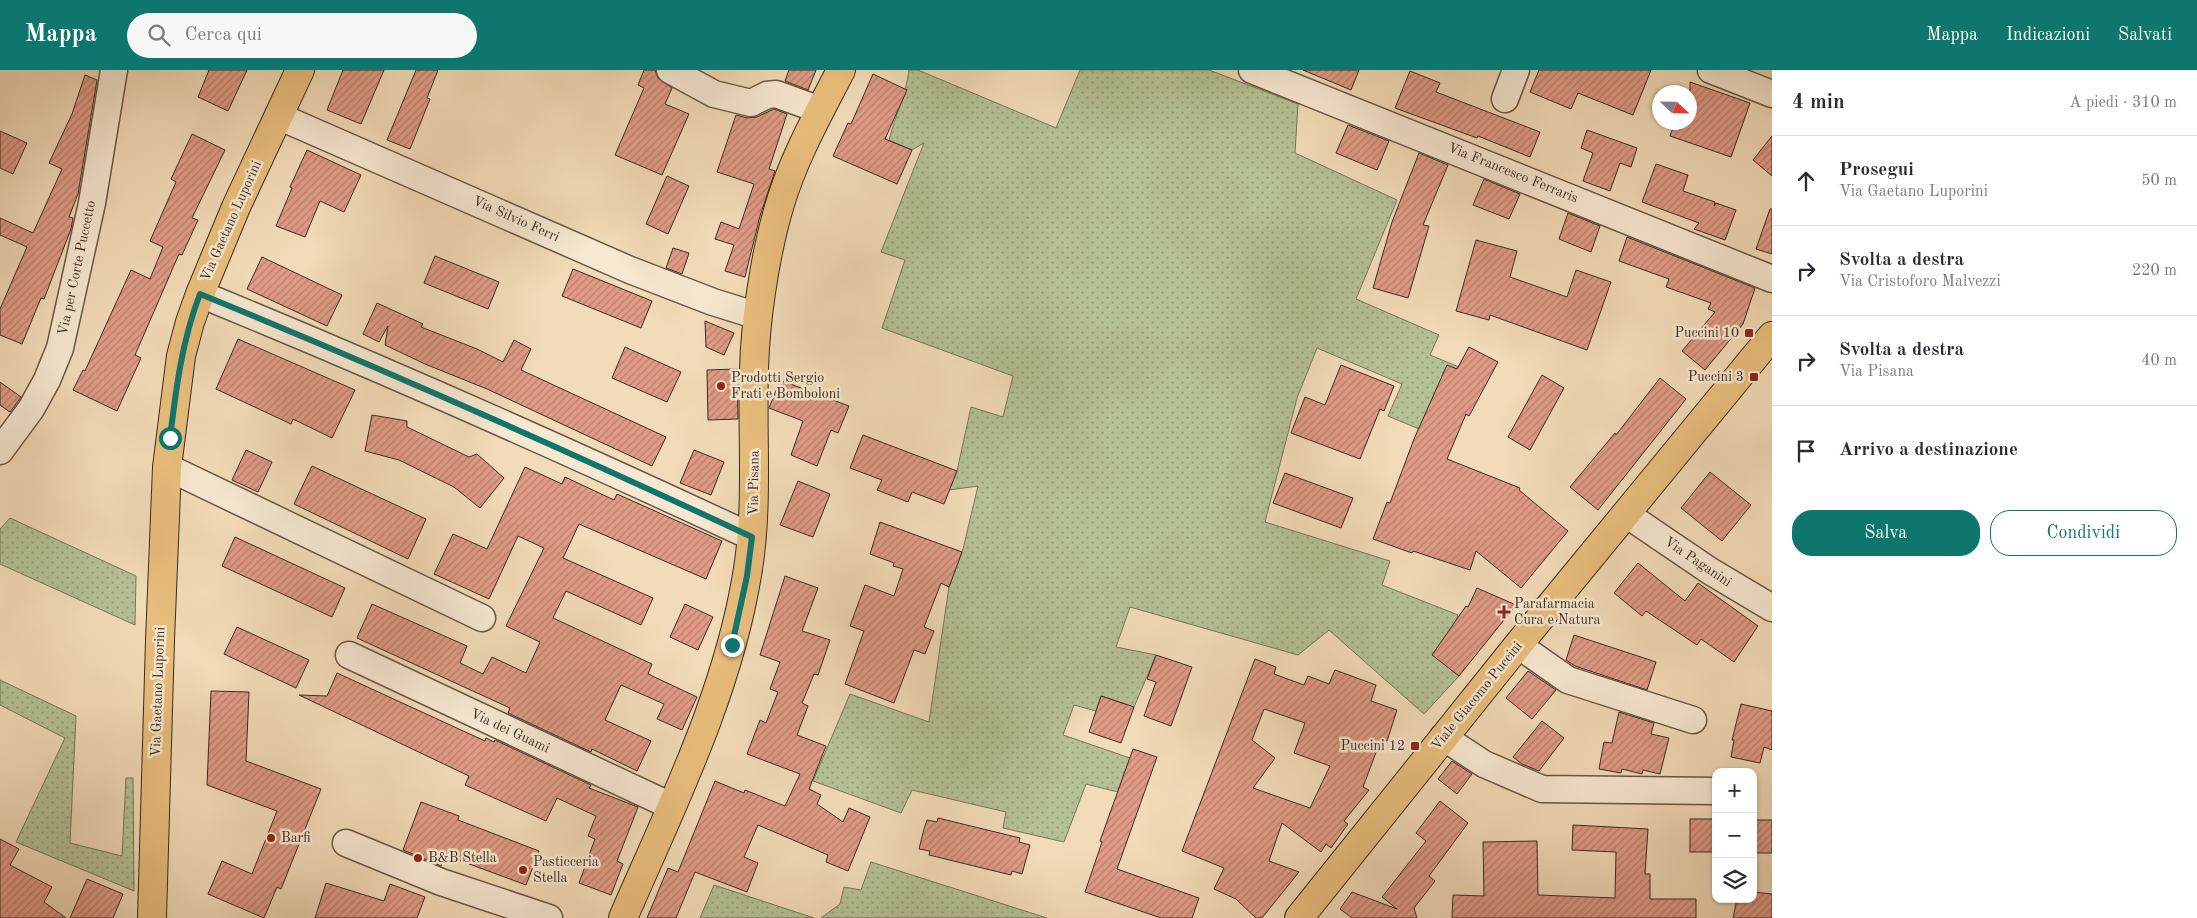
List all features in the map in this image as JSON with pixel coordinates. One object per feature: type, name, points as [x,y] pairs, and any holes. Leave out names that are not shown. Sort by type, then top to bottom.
[{"type":"main road","name":"Via Gaetano Luporini","points":[[152,918],[167,466],[181,356],[200,294],[300,70]]},
{"type":"main road","name":"Via Pisana","points":[[623,918],[704,727],[722,677],[740,610],[752,537],[755,351],[758,316],[780,204],[788,180],[820,110],[841,70]]},
{"type":"main road","name":"Viale Giacomo Puccini","points":[[1299,918],[1443,737],[1772,336]]},
{"type":"street","name":"Via per Corte Puccetto","points":[[0,451],[31,409],[47,380],[60,348],[92,203],[114,70]]},
{"type":"street","points":[[670,70],[714,94],[751,103],[767,95],[776,94],[820,110]]},
{"type":"street","name":"Via Francesco Ferraris","points":[[1252,70],[1772,279]]},
{"type":"street","points":[[1505,99],[1516,70]]},
{"type":"street","points":[[1711,70],[1772,94]]},
{"type":"street","points":[[1741,82],[1762,84],[1772,82]]},
{"type":"street","name":"Via Silvio Ferri","points":[[278,116],[630,270],[712,302],[758,316]]},
{"type":"street","points":[[200,294],[338,350],[616,473],[752,537]]},
{"type":"street","points":[[167,466],[482,618]]},
{"type":"street","name":"Via Paganini","points":[[1626,514],[1710,571],[1772,608]]},
{"type":"street","points":[[1518,645],[1568,680],[1693,720]]},
{"type":"street","name":"Via dei Guami","points":[[349,655],[671,806]]},
{"type":"street","points":[[1443,737],[1484,764],[1542,789],[1712,791]]},
{"type":"street","points":[[346,843],[441,882],[550,918]]},
{"type":"green space","points":[[909,70],[918,70],[1056,128],[1080,70],[1209,70],[1298,104],[1295,153],[1397,200],[1356,299],[1439,335],[1430,355],[1459,367],[1419,429],[1388,416],[1402,384],[1317,348],[1297,398],[1265,522],[1390,561],[1382,585],[1458,615],[1455,623],[1433,655],[1459,676],[1424,714],[1329,630],[1298,655],[1130,607],[1116,647],[1156,655],[1134,707],[1102,696],[1096,711],[1074,705],[1063,735],[1130,758],[1118,792],[1086,784],[1064,842],[1003,828],[1006,812],[912,790],[901,813],[813,781],[850,694],[929,722],[949,587],[963,549],[978,486],[949,490],[957,471],[971,407],[1003,417],[1013,376],[882,328],[905,260],[881,252],[924,143],[912,150],[889,140]]},
{"type":"green space","points":[[10,518],[136,576],[135,625],[0,564],[0,529]]},
{"type":"green space","points":[[0,680],[76,716],[70,843],[122,856],[126,778],[133,778],[134,891],[16,842],[65,738],[0,705]]},
{"type":"green space","points":[[871,862],[1047,918],[821,918],[840,904],[844,887],[861,890]]},
{"type":"green space","points":[[714,885],[814,918],[700,918]]},
{"type":"building","points":[[209,70],[247,70],[228,111],[198,97]]},
{"type":"building","points":[[343,70],[384,70],[361,124],[327,110]]},
{"type":"building","points":[[416,70],[438,70],[427,98],[430,99],[410,149],[387,140]]},
{"type":"building","points":[[644,70],[655,70],[658,78],[672,88],[665,104],[689,114],[662,175],[615,155],[644,88],[638,85]]},
{"type":"building","points":[[789,70],[816,70],[808,90],[785,81]]},
{"type":"building","points":[[1303,70],[1359,70],[1351,90]]},
{"type":"building","points":[[1539,70],[1651,70],[1633,115],[1578,93],[1571,109],[1530,92]]},
{"type":"building","points":[[1410,71],[1440,83],[1436,92],[1540,132],[1530,157],[1478,136],[1477,138],[1395,108]]},
{"type":"building","points":[[873,74],[907,90],[885,139],[912,150],[897,184],[833,156],[848,123],[851,124]]},
{"type":"building","points":[[85,75],[97,80],[78,194],[69,217],[73,218],[71,229],[44,299],[41,298],[22,344],[0,335],[0,309],[27,247],[0,235],[0,218],[33,233],[62,169],[49,163],[72,114]]},
{"type":"building","points":[[1690,82],[1750,103],[1731,157],[1670,136],[1672,130],[1697,130],[1697,85],[1690,85]]},
{"type":"building","points":[[774,109],[787,114],[769,169],[775,171],[760,216],[745,277],[725,271],[734,245],[715,239],[721,222],[739,229],[754,184],[717,172],[736,115],[747,118],[757,117]]},
{"type":"building","points":[[1348,125],[1389,141],[1377,170],[1336,153]]},
{"type":"building","points":[[1587,130],[1637,148],[1631,167],[1620,163],[1610,191],[1583,181],[1593,153],[1581,148]]},
{"type":"building","points":[[0,131],[27,143],[13,174],[0,168]]},
{"type":"building","points":[[192,134],[225,150],[192,218],[198,220],[182,255],[179,254],[135,355],[141,358],[117,411],[73,390],[83,370],[85,371],[131,270],[150,279],[163,247],[150,241],[176,182],[171,179]]},
{"type":"building","points":[[1772,136],[1772,176],[1753,160]]},
{"type":"building","points":[[307,150],[361,175],[344,212],[320,201],[305,237],[276,226],[292,188],[290,187]]},
{"type":"building","points":[[1419,153],[1448,165],[1423,225],[1429,226],[1408,298],[1373,288],[1392,222]]},
{"type":"building","points":[[1656,164],[1688,175],[1683,191],[1715,202],[1714,206],[1716,203],[1736,210],[1725,240],[1694,229],[1699,223],[1642,202]]},
{"type":"building","points":[[667,176],[689,186],[668,234],[646,224]]},
{"type":"building","points":[[1484,179],[1520,194],[1509,219],[1473,205]]},
{"type":"building","points":[[1770,209],[1772,209],[1772,254],[1756,249]]},
{"type":"building","points":[[1568,213],[1600,226],[1591,252],[1559,239]]},
{"type":"building","points":[[1627,237],[1755,288],[1743,324],[1705,370],[1682,351],[1715,312],[1708,309],[1711,303],[1666,287],[1669,279],[1619,261]]},
{"type":"building","points":[[1476,240],[1517,251],[1510,277],[1567,297],[1576,270],[1611,282],[1587,350],[1490,315],[1489,320],[1456,311]]},
{"type":"building","points":[[673,248],[689,253],[682,274],[666,268]]},
{"type":"building","points":[[435,256],[499,282],[488,309],[424,283]]},
{"type":"building","points":[[262,257],[342,295],[327,326],[247,289]]},
{"type":"building","points":[[573,269],[652,301],[641,328],[562,296]]},
{"type":"building","points":[[377,303],[423,324],[421,327],[477,349],[503,362],[514,340],[531,349],[521,370],[666,437],[652,466],[487,389],[425,364],[385,345],[388,326],[379,342],[363,334]]},
{"type":"building","points":[[705,321],[734,333],[724,355],[706,347]]},
{"type":"building","points":[[238,339],[355,390],[332,438],[293,419],[291,424],[216,389]]},
{"type":"building","points":[[625,347],[681,372],[667,402],[612,378]]},
{"type":"building","points":[[1469,347],[1498,362],[1469,416],[1466,414],[1447,459],[1520,488],[1519,490],[1568,531],[1521,588],[1476,551],[1470,570],[1373,539],[1387,502],[1390,503],[1414,439],[1447,365],[1457,369]]},
{"type":"building","points":[[1341,365],[1394,386],[1384,411],[1380,409],[1360,459],[1291,433],[1305,397],[1325,405]]},
{"type":"building","points":[[737,369],[738,419],[708,420],[707,370]]},
{"type":"building","points":[[1542,375],[1564,388],[1530,450],[1508,437]]},
{"type":"building","points":[[1660,378],[1686,399],[1598,510],[1570,487],[1615,433],[1616,435]]},
{"type":"building","points":[[780,380],[849,406],[838,433],[831,430],[817,466],[791,455],[803,421],[769,408]]},
{"type":"building","points":[[0,382],[21,397],[10,412],[0,405]]},
{"type":"building","points":[[372,415],[407,421],[407,427],[469,457],[477,454],[504,478],[480,508],[454,487],[399,460],[365,451]]},
{"type":"building","points":[[863,435],[957,471],[944,504],[912,492],[908,502],[877,490],[882,480],[850,468]]},
{"type":"building","points":[[246,450],[272,462],[258,492],[232,480]]},
{"type":"building","points":[[694,450],[724,462],[711,495],[680,483]]},
{"type":"building","points":[[312,466],[426,519],[408,559],[294,504]]},
{"type":"building","points":[[525,467],[562,484],[565,477],[614,500],[617,494],[722,541],[706,579],[579,524],[563,558],[653,598],[641,625],[566,591],[553,618],[652,664],[648,674],[697,697],[682,730],[657,719],[664,704],[621,685],[605,720],[651,741],[637,771],[592,749],[591,752],[508,713],[510,708],[357,638],[372,604],[467,646],[460,663],[483,674],[492,657],[526,673],[540,642],[506,626],[544,548],[518,536],[489,599],[434,574],[453,534],[487,549]]},
{"type":"building","points":[[1710,472],[1751,505],[1722,541],[1681,508]]},
{"type":"building","points":[[1285,473],[1353,498],[1341,528],[1273,503]]},
{"type":"building","points":[[798,481],[830,494],[813,537],[780,525]]},
{"type":"building","points":[[880,522],[962,552],[949,587],[941,583],[924,627],[934,631],[925,654],[914,650],[894,703],[845,684],[864,631],[850,626],[865,585],[894,596],[903,569],[893,566],[894,563],[870,554]]},
{"type":"building","points":[[235,537],[345,588],[332,617],[222,566]]},
{"type":"building","points":[[1638,563],[1685,601],[1698,583],[1758,626],[1734,662],[1701,639],[1697,645],[1646,611],[1642,616],[1614,593]]},
{"type":"building","points":[[785,576],[818,588],[802,631],[830,640],[818,675],[814,674],[802,703],[808,706],[797,735],[826,746],[809,789],[821,795],[817,804],[843,822],[849,808],[870,817],[848,871],[826,862],[828,855],[758,825],[744,857],[758,863],[747,892],[695,872],[676,918],[647,918],[668,868],[678,872],[715,781],[744,793],[745,790],[785,806],[800,774],[747,754],[760,720],[766,723],[778,692],[770,689],[780,662],[760,655]]},
{"type":"building","points":[[1477,588],[1516,605],[1459,676],[1432,655],[1466,606],[1468,607]]},
{"type":"building","points":[[685,604],[713,617],[698,650],[670,637]]},
{"type":"building","points":[[237,627],[309,660],[296,688],[224,654]]},
{"type":"building","points":[[1574,635],[1656,662],[1647,690],[1575,666],[1566,660]]},
{"type":"building","points":[[1156,655],[1192,667],[1171,726],[1144,716],[1156,682],[1147,679]]},
{"type":"building","points":[[1255,659],[1276,667],[1274,674],[1304,685],[1308,676],[1329,684],[1335,670],[1376,685],[1371,701],[1397,710],[1387,741],[1381,739],[1363,787],[1369,790],[1344,821],[1348,824],[1331,848],[1326,844],[1321,852],[1282,823],[1269,861],[1299,872],[1262,918],[1256,918],[1236,899],[1214,889],[1224,868],[1182,851]],"holes":[[[1264,709],[1305,723],[1294,753],[1330,766],[1310,808],[1253,788],[1275,758],[1252,740]]]},
{"type":"building","points":[[1528,671],[1556,690],[1532,719],[1506,698]]},
{"type":"building","points":[[337,673],[485,741],[486,738],[494,742],[495,740],[591,785],[589,788],[638,807],[617,861],[623,864],[611,895],[579,883],[595,839],[588,836],[596,816],[557,798],[546,821],[465,785],[469,776],[299,695],[327,696]]},
{"type":"building","points":[[211,691],[249,692],[246,761],[321,789],[281,889],[277,887],[264,918],[208,894],[222,861],[252,874],[277,811],[207,785]]},
{"type":"building","points":[[1101,696],[1134,707],[1121,743],[1089,732]]},
{"type":"building","points":[[1741,704],[1772,711],[1772,750],[1764,747],[1760,763],[1731,757],[1734,740],[1732,740]]},
{"type":"building","points":[[1619,712],[1654,723],[1651,734],[1669,738],[1660,774],[1643,770],[1642,774],[1622,769],[1621,773],[1599,769],[1604,742],[1612,743]]},
{"type":"building","points":[[1542,721],[1564,738],[1539,771],[1522,764],[1513,757]]},
{"type":"building","points":[[1133,749],[1157,757],[1117,869],[1199,898],[1192,918],[1161,918],[1085,892],[1102,842],[1100,841]]},
{"type":"building","points":[[1452,761],[1472,774],[1457,794],[1438,779]]},
{"type":"building","points":[[1440,801],[1468,823],[1429,876],[1435,881],[1414,908],[1417,918],[1352,918],[1340,909],[1352,892],[1397,909],[1382,897],[1426,841],[1416,833]]},
{"type":"building","points":[[421,802],[459,816],[458,820],[539,851],[526,885],[445,855],[441,866],[403,850]]},
{"type":"building","points":[[938,818],[1020,838],[1019,842],[1030,845],[1022,874],[1012,871],[1011,875],[929,855],[930,851],[919,849],[927,820],[937,822]]},
{"type":"building","points":[[1690,819],[1712,819],[1712,852],[1690,852]]},
{"type":"building","points":[[1757,820],[1772,820],[1772,853],[1757,853]]},
{"type":"building","points":[[1573,825],[1648,829],[1645,874],[1650,874],[1650,899],[1696,899],[1696,918],[1452,918],[1453,895],[1484,896],[1483,842],[1537,841],[1538,895],[1615,898],[1616,852],[1572,850]]},
{"type":"building","points":[[0,839],[19,849],[10,865],[52,887],[44,902],[66,918],[0,918]]},
{"type":"building","points":[[87,879],[123,894],[113,918],[70,918]]},
{"type":"building","points":[[326,883],[384,901],[390,884],[425,897],[417,918],[315,918]]},
{"type":"building","points":[[1757,892],[1772,894],[1772,918],[1733,918],[1736,903],[1757,903]]},
{"type":"place","name":"Puccini 10","points":[[1749,333]]},
{"type":"place","name":"Puccini 3","points":[[1754,377]]},
{"type":"place","name":"Prodotti Sergio Frati e Bomboloni","points":[[721,386]]},
{"type":"place","name":"Parafarmacia Cura e Natura","points":[[1504,612]]},
{"type":"place","name":"Puccini 12","points":[[1415,746]]},
{"type":"place","name":"Barfi","points":[[271,838]]},
{"type":"place","name":"B&B Stella","points":[[418,858]]},
{"type":"place","name":"Pasticceria Stella","points":[[523,870]]},
{"type":"route","points":[[170,438],[181,356],[200,294],[338,350],[616,473],[752,537],[747,576],[732,645]]}]
